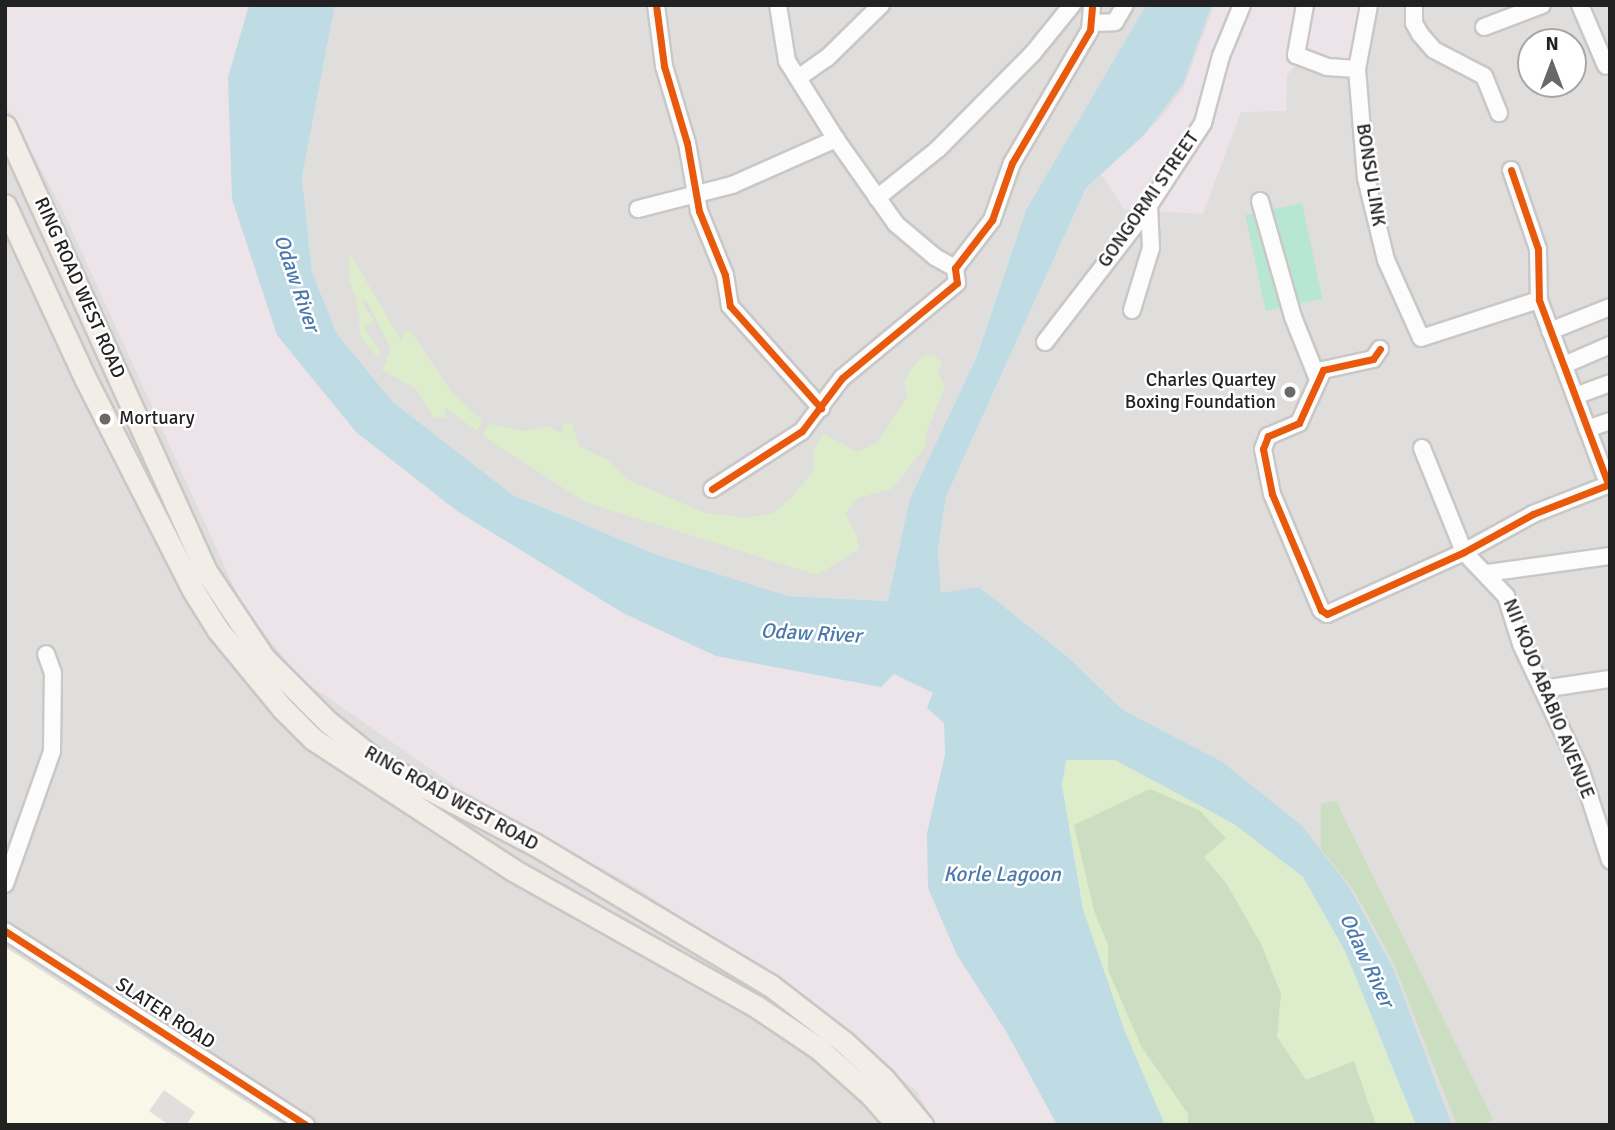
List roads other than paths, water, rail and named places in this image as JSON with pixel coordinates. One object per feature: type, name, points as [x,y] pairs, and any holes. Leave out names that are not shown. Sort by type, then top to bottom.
[{"type":"main road","name":"RING ROAD WEST ROAD","points":[[5,126],[57,236],[206,571],[241,629],[285,680],[379,763],[534,844],[770,985],[844,1042],[884,1079],[922,1125]]},
{"type":"main road","name":"RING ROAD WEST ROAD","points":[[5,205],[25,252],[193,590],[218,630],[289,716],[313,739],[513,870],[757,1007],[847,1072],[897,1125]]},
{"type":"main road","points":[[25,252],[57,236]]},
{"type":"street","points":[[656,5],[664,66],[687,143],[696,193],[725,275],[730,306],[818,404]]},
{"type":"street","points":[[778,5],[783,50],[836,139],[877,198],[919,244],[955,268]]},
{"type":"street","points":[[798,78],[827,58],[881,5]]},
{"type":"street","points":[[877,198],[954,134],[1032,53],[1072,5]]},
{"type":"street","points":[[712,489],[802,431],[818,404],[852,369],[957,283],[955,268],[992,220],[1012,163],[1091,23],[1092,5]]},
{"type":"street","points":[[1091,23],[1115,22],[1125,5]]},
{"type":"street","name":"GONGORMI STREET","points":[[1045,342],[1149,206],[1203,123],[1221,56],[1242,5]]},
{"type":"street","points":[[1306,5],[1296,55],[1328,67],[1357,69]]},
{"type":"street","name":"BONSU LINK","points":[[1369,5],[1357,69],[1373,216],[1386,260],[1421,338],[1539,300]]},
{"type":"street","points":[[1414,5],[1414,23],[1420,34],[1434,50],[1484,76],[1492,86],[1499,113]]},
{"type":"street","points":[[1484,27],[1542,5]]},
{"type":"street","points":[[1580,5],[1606,66]]},
{"type":"street","points":[[638,209],[732,185],[836,139]]},
{"type":"street","points":[[1380,349],[1373,359],[1341,364],[1317,377],[1299,423],[1268,436],[1263,449],[1272,494],[1321,610],[1337,613],[1464,552],[1533,513],[1609,484],[1604,460],[1587,429],[1539,300],[1538,249],[1511,170]]},
{"type":"street","points":[[1260,201],[1293,317],[1317,377]]},
{"type":"street","points":[[1132,310],[1151,248],[1149,206]]},
{"type":"street","points":[[1550,331],[1610,307]]},
{"type":"street","points":[[1564,365],[1610,345]]},
{"type":"street","points":[[1575,396],[1610,383]]},
{"type":"street","points":[[1587,429],[1610,421]]},
{"type":"street","points":[[1422,448],[1464,552]]},
{"type":"street","name":"NII KOJO ABABIO AVENUE","points":[[1464,552],[1487,573],[1506,596],[1517,632],[1581,771],[1610,860]]},
{"type":"street","points":[[1487,573],[1610,556]]},
{"type":"street","points":[[5,884],[52,751],[53,673],[46,654]]},
{"type":"street","points":[[1542,689],[1610,679]]},
{"type":"street","name":"SLATER ROAD","points":[[5,931],[306,1125]]},
{"type":"water","points":[[249,5],[335,5],[302,177],[312,272],[337,334],[393,402],[513,495],[658,555],[788,596],[888,601],[910,498],[977,356],[1026,210],[1146,5],[1212,5],[1183,84],[1144,135],[1086,188],[946,497],[938,550],[941,593],[979,587],[1069,658],[1123,710],[1221,761],[1302,826],[1350,888],[1394,970],[1452,1125],[1416,1125],[1345,951],[1303,877],[1234,824],[1115,760],[1066,760],[1062,785],[1083,909],[1124,1029],[1165,1125],[1057,1125],[1007,1033],[957,955],[928,888],[927,833],[945,754],[944,723],[927,708],[933,693],[894,674],[881,687],[716,656],[623,613],[457,511],[356,432],[277,335],[232,199],[228,77]]},
{"type":"place","name":"Charles Quartey Boxing Foundation","points":[[1290,392]]},
{"type":"place","name":"Mortuary","points":[[105,419]]},
{"type":"water label","name":"Odaw River","points":[[297,283]]},
{"type":"water label","name":"Odaw River","points":[[811,633]]},
{"type":"water label","name":"Korle Lagoon","points":[[1002,874]]},
{"type":"water label","name":"Odaw River","points":[[1367,960]]}]
